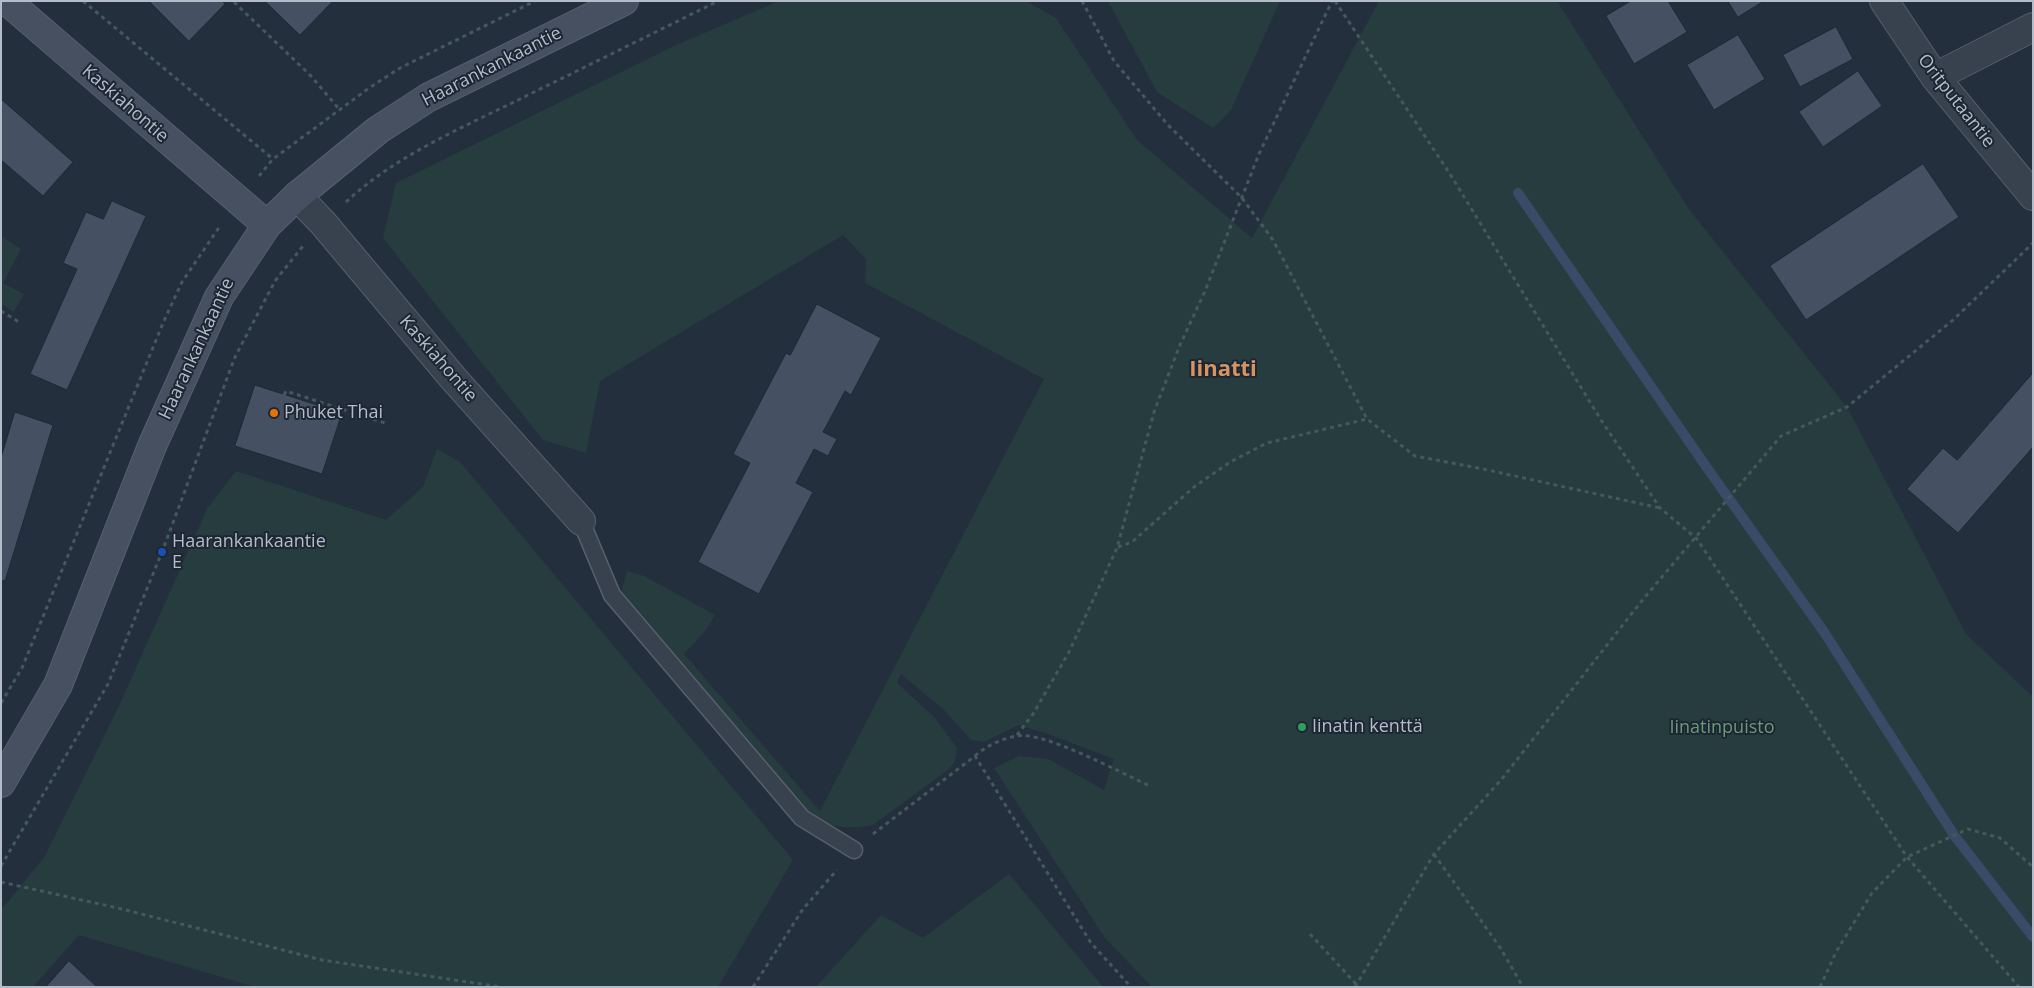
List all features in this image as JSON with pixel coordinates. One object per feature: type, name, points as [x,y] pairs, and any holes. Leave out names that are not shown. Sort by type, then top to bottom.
[{"type":"street","name":"Kaskiahontie","points":[[6,1],[267,226]]},
{"type":"street","name":"Haarankankaantie","points":[[1,783],[58,685],[152,446],[219,297],[267,226],[297,196],[378,130],[429,97],[624,1]]},
{"type":"street","name":"Oritputaantie","points":[[1884,1],[1935,78],[2033,196]]},
{"type":"street","points":[[1935,78],[2033,27]]},
{"type":"street","name":"Kaskiahontie","points":[[297,196],[323,223],[453,378],[581,521]]},
{"type":"lane","points":[[581,521],[612,595],[802,818],[854,850]]},
{"type":"path","points":[[83,1],[273,159]]},
{"type":"path","points":[[323,223],[358,192],[449,134],[718,1]]},
{"type":"path","points":[[1082,1],[1114,61],[1168,125],[1242,198],[1273,240],[1367,419],[1414,456],[1483,469],[1660,508]]},
{"type":"path","points":[[1017,735],[1032,714],[1069,652],[1117,548],[1154,412],[1180,345],[1205,291],[1260,154],[1333,1]]},
{"type":"path","points":[[1333,1],[1450,174],[1600,420],[1660,508],[1697,539],[1907,857],[2019,987]]},
{"type":"path","points":[[234,2],[311,76],[339,109]]},
{"type":"path","points":[[1,866],[108,684],[162,552],[235,357],[275,281],[305,243]]},
{"type":"path","points":[[1310,934],[1356,986],[1434,854],[1501,780],[1640,603],[1697,539],[1781,436],[1847,407],[1953,320],[2033,243]]},
{"type":"path","points":[[1,311],[19,322]]},
{"type":"path","points":[[284,395],[286,391],[326,406],[385,423]]},
{"type":"path","points":[[1117,548],[1132,542],[1194,487],[1230,462],[1267,444],[1367,419]]},
{"type":"path","points":[[753,987],[803,909],[854,850],[985,747],[1017,735],[1042,738],[1148,785]]},
{"type":"path","points":[[975,756],[1091,943],[1131,987]]},
{"type":"path","points":[[1820,987],[1836,952],[1872,893],[1907,857],[1939,844],[1968,829],[2000,838],[2033,867]]},
{"type":"path","points":[[1434,854],[1501,949],[1523,987]]},
{"type":"path","points":[[1,882],[122,908],[322,960],[501,987]]},
{"type":"green space","name":"Iinatinpuisto","points":[[779,1],[1026,1],[1056,18],[1137,140],[1252,238],[1379,1],[1557,1],[1688,208],[1847,407],[1966,634],[2033,697],[2033,987],[1152,987],[1105,938],[994,768],[1019,756],[1048,759],[1104,790],[1114,759],[1018,725],[984,742],[971,740],[943,709],[901,674],[897,683],[934,717],[957,748],[955,761],[949,769],[873,825],[838,826],[822,821],[806,810],[625,599],[622,590],[627,571],[644,576],[715,615],[706,630],[684,654],[820,811],[1044,379],[865,283],[866,259],[843,235],[600,381],[586,453],[543,440],[383,238],[396,183],[674,46]]},
{"type":"green space","points":[[1108,1],[1280,1],[1231,110],[1213,128],[1157,92]]},
{"type":"green space","points":[[1,236],[21,249],[3,283],[24,294],[14,312],[1,304]]},
{"type":"green space","points":[[437,449],[460,462],[793,860],[718,987],[255,987],[79,935],[33,987],[1,987],[1,910],[45,856],[119,706],[207,509],[236,471],[386,520],[423,487]]},
{"type":"green space","points":[[1009,874],[1103,987],[816,987],[881,915],[923,938]]},
{"type":"building","points":[[149,1],[222,1],[225,4],[189,41]]},
{"type":"building","points":[[265,1],[333,1],[300,35]]},
{"type":"building","points":[[1631,1],[1668,1],[1687,32],[1634,64],[1606,16]]},
{"type":"building","points":[[1728,1],[1764,1],[1738,17]]},
{"type":"building","points":[[1836,27],[1853,59],[1800,87],[1783,55]]},
{"type":"building","points":[[1738,35],[1765,79],[1714,110],[1687,65]]},
{"type":"building","points":[[1858,71],[1882,106],[1823,147],[1799,112]]},
{"type":"building","points":[[1,99],[73,162],[43,196],[1,160]]},
{"type":"building","points":[[1923,164],[1959,217],[1806,320],[1770,266]]},
{"type":"building","points":[[112,201],[146,216],[67,390],[30,374],[77,269],[63,263],[86,212],[103,219]]},
{"type":"building","points":[[817,304],[881,338],[851,395],[845,391],[823,432],[837,439],[828,456],[814,449],[796,483],[813,492],[759,594],[698,562],[750,463],[733,454],[786,353],[790,355]]},
{"type":"building","points":[[2033,373],[2033,447],[1958,533],[1907,489],[1943,448],[1957,460]]},
{"type":"building","points":[[255,385],[342,413],[322,474],[235,446]]},
{"type":"building","points":[[15,412],[53,425],[5,581],[1,580],[1,458]]},
{"type":"building","points":[[69,961],[97,987],[46,987]]},
{"type":"waterway","points":[[1518,193],[1705,465],[1824,632],[1954,835],[2033,937]]},
{"type":"place","name":"Phuket Thai","points":[[274,413]]},
{"type":"place","name":"Haarankankaantie E","points":[[162,552]]},
{"type":"place","name":"Iinatin kenttä","points":[[1302,727]]},
{"type":"district","name":"Iinatti","points":[[1223,370]]}]
